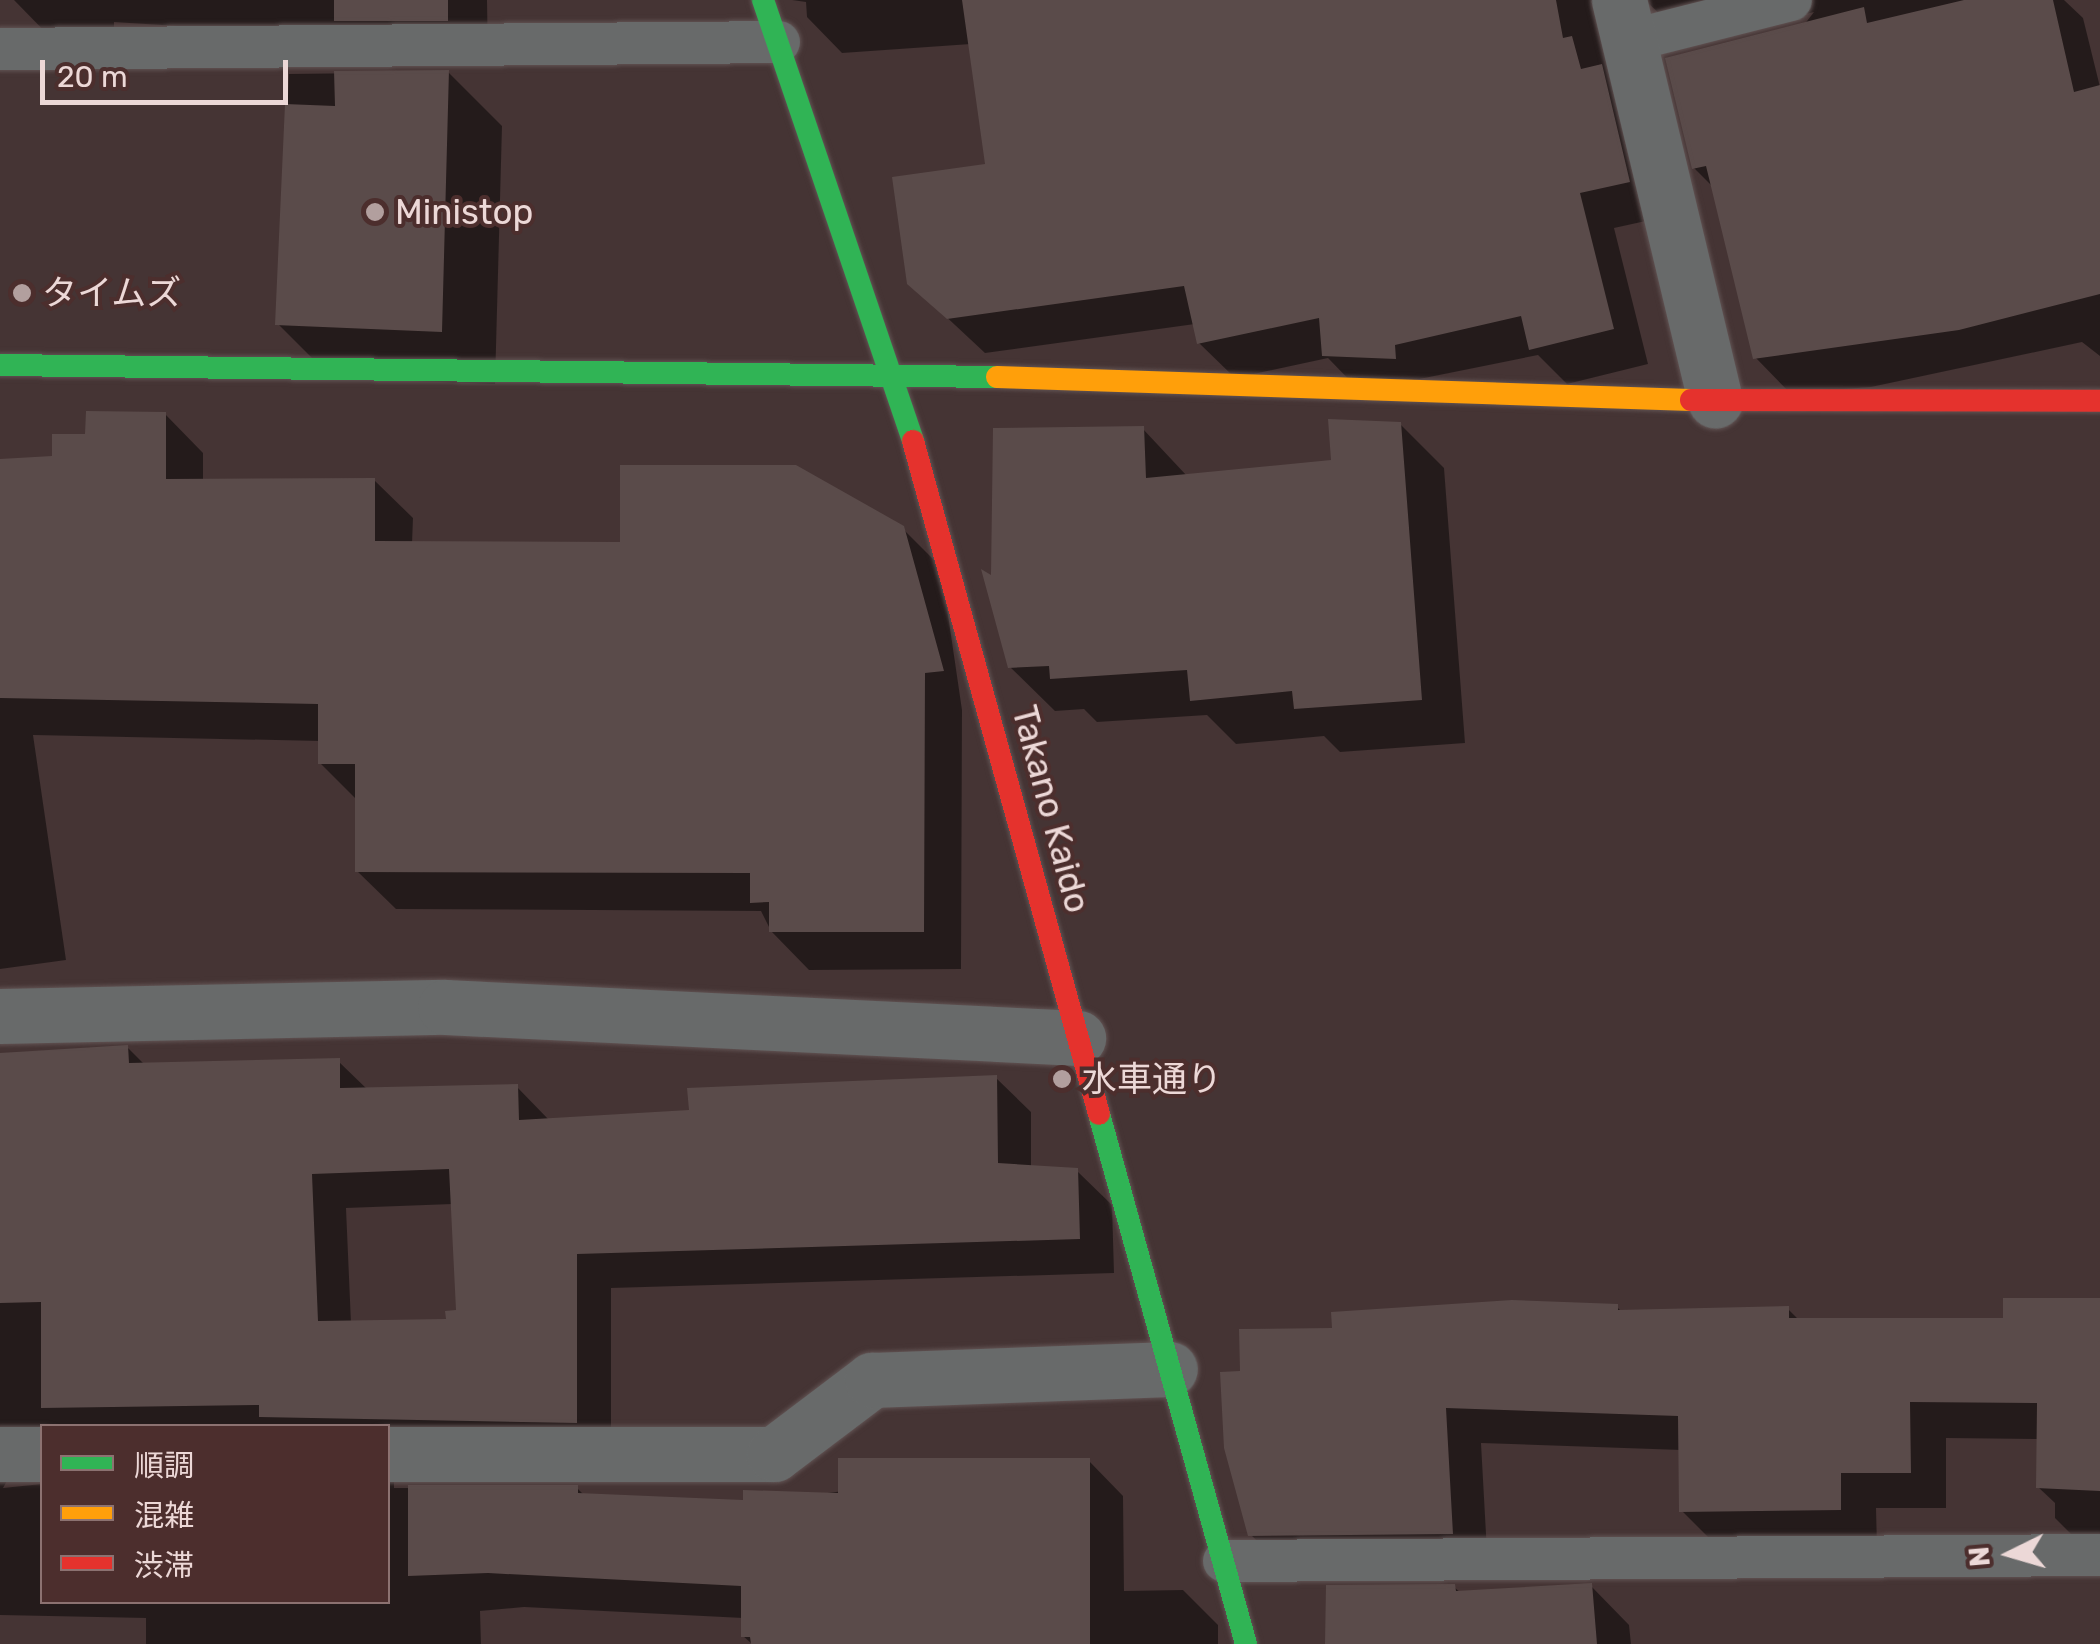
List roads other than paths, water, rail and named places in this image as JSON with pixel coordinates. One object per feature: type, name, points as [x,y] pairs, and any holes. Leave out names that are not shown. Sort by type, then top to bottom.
[{"type":"street","name":"Takano Kaido","points":[[763,0],[894,373],[1246,1644]]},
{"type":"street","points":[[1624,20],[1715,401]]},
{"type":"street","points":[[0,365],[894,373],[1715,401],[2100,402]]},
{"type":"street","points":[[0,1016],[445,1007],[1078,1038]]},
{"type":"street","points":[[390,1454],[774,1454],[872,1380],[1170,1370]]},
{"type":"street","points":[[0,1454],[40,1454]]},
{"type":"lane","points":[[1624,20],[1791,0]]},
{"type":"lane","points":[[0,50],[779,42]]},
{"type":"lane","points":[[1224,1561],[2100,1555]]},
{"type":"place","name":"Ministop","points":[[375,212]]},
{"type":"place","name":"タイムズ","points":[[22,293]]},
{"type":"place","name":"水車通り","points":[[1062,1079]]}]
